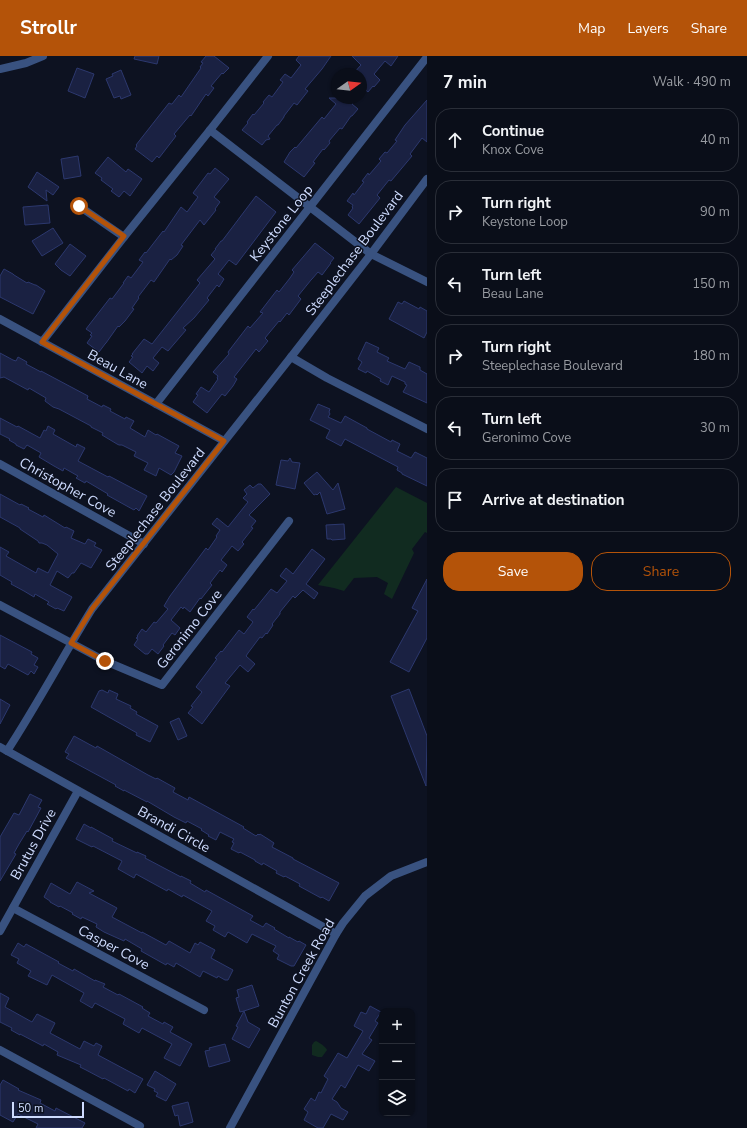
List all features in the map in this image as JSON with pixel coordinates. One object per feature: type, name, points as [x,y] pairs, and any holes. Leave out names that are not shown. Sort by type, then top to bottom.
[{"type":"street","points":[[0,69],[26,63],[43,56]]},
{"type":"street","points":[[42,342],[124,236],[268,56]]},
{"type":"street","name":"Keystone Loop","points":[[156,404],[427,57]]},
{"type":"street","points":[[210,130],[371,254],[427,282]]},
{"type":"street","name":"Steeplechase Boulevard","points":[[4,749],[35,707],[92,609],[291,357],[427,179]]},
{"type":"street","points":[[79,206],[124,236]]},
{"type":"street","name":"Beau Lane","points":[[0,319],[224,441]]},
{"type":"street","points":[[291,357],[327,378],[427,429]]},
{"type":"street","name":"Christopher Cove","points":[[0,464],[144,544]]},
{"type":"street","name":"Geronimo Cove","points":[[0,604],[105,661],[162,685],[289,521]]},
{"type":"street","name":"Brandi Circle","points":[[4,749],[336,934]]},
{"type":"street","name":"Brutus Drive","points":[[0,931],[78,791]]},
{"type":"street","name":"Bunton Creek Road","points":[[230,1128],[343,923],[365,896],[390,876],[427,862]]},
{"type":"street","name":"Casper Cove","points":[[13,908],[204,1010]]},
{"type":"street","points":[[0,1050],[140,1126]]},
{"type":"green space","points":[[396,487],[427,503],[427,533],[425,532],[412,549],[414,553],[392,599],[384,594],[388,583],[377,577],[354,578],[344,591],[318,585]]},
{"type":"green space","points":[[316,1041],[327,1050],[322,1057],[312,1055],[312,1045]]},
{"type":"building","points":[[135,56],[159,56],[157,64],[134,59]]},
{"type":"building","points":[[206,56],[214,56],[229,68],[223,74],[222,73],[211,86],[214,88],[208,96],[206,94],[191,116],[190,115],[174,134],[176,136],[159,158],[157,156],[152,162],[135,149],[137,146],[136,145],[169,103],[172,104],[179,95],[181,97],[201,68],[200,67],[203,63],[201,62]]},
{"type":"building","points":[[299,56],[331,56],[305,89],[308,91],[297,105],[294,103],[268,136],[270,139],[266,140],[262,145],[242,130],[269,95],[272,97],[283,82],[280,80],[285,74],[291,78],[301,65],[296,60]]},
{"type":"building","points":[[352,56],[398,56],[391,66],[385,61],[374,74],[380,80],[368,92],[367,68],[358,68],[361,65]]},
{"type":"building","points":[[77,68],[94,74],[85,98],[68,91]]},
{"type":"building","points":[[121,70],[131,95],[121,99],[120,96],[114,98],[106,79],[113,76],[112,74]]},
{"type":"building","points":[[427,100],[427,142],[422,138],[410,154],[412,156],[377,195],[380,198],[359,224],[348,215],[353,208],[353,205],[347,201],[353,193],[354,195],[364,182],[362,181],[368,173],[369,175],[381,161],[379,159],[385,152],[387,153],[397,141],[395,140],[405,125]]},
{"type":"building","points":[[336,104],[352,104],[358,109],[342,129],[340,128],[329,141],[330,143],[324,150],[323,149],[313,162],[315,163],[304,177],[284,162],[290,152],[295,147],[296,148],[322,117],[324,119]]},
{"type":"building","points":[[78,156],[81,176],[64,179],[61,159]]},
{"type":"building","points":[[108,157],[126,172],[128,169],[142,179],[130,196],[124,191],[119,197],[111,191],[113,189],[101,180],[102,178],[95,173]]},
{"type":"building","points":[[215,168],[229,179],[214,197],[220,202],[215,209],[216,210],[204,225],[200,220],[181,245],[183,246],[177,255],[171,260],[170,259],[154,282],[151,280],[138,297],[139,298],[132,308],[134,309],[125,321],[119,327],[118,326],[99,352],[87,343],[92,336],[90,335],[92,333],[86,329],[110,298],[112,299],[128,276],[131,278],[143,262],[139,260],[163,231],[164,232],[181,207],[187,212],[198,197],[193,193],[208,173],[210,174]]},
{"type":"building","points":[[37,172],[59,187],[53,195],[46,190],[47,201],[28,187]]},
{"type":"building","points":[[256,196],[276,212],[236,265],[229,260],[218,274],[224,279],[219,287],[217,285],[207,298],[209,300],[194,318],[183,328],[186,330],[168,351],[162,347],[153,358],[159,363],[153,371],[147,366],[142,373],[129,362],[133,357],[131,356],[132,354],[144,339],[152,344],[200,283],[197,280],[215,259],[211,255]]},
{"type":"building","points":[[48,205],[50,223],[25,225],[23,207]]},
{"type":"building","points":[[53,228],[63,243],[42,256],[32,241]]},
{"type":"building","points":[[315,243],[334,258],[331,263],[322,275],[318,272],[311,280],[298,296],[301,299],[289,315],[287,313],[280,322],[279,321],[265,338],[268,341],[259,352],[256,349],[234,377],[237,379],[233,386],[225,396],[222,394],[207,413],[193,402],[198,395],[196,394],[201,387],[209,392],[218,379],[218,376],[213,372],[229,354],[228,352],[248,326],[250,328],[263,313],[260,312],[277,290],[279,292],[294,272],[292,270]]},
{"type":"building","points":[[70,244],[86,256],[70,276],[55,264]]},
{"type":"building","points":[[4,269],[27,283],[36,285],[45,291],[33,314],[0,297],[0,276]]},
{"type":"building","points":[[404,301],[419,309],[420,307],[427,311],[427,332],[424,338],[389,319],[398,302],[402,304]]},
{"type":"building","points":[[366,342],[379,348],[377,352],[389,358],[387,361],[405,369],[409,362],[420,367],[420,370],[427,374],[427,403],[403,392],[407,385],[405,382],[392,376],[388,385],[367,371],[366,373],[358,369],[362,362],[358,359]]},
{"type":"building","points":[[0,353],[16,361],[18,357],[27,362],[26,364],[88,396],[87,399],[102,407],[103,405],[111,409],[110,411],[125,419],[126,417],[134,421],[130,428],[145,437],[148,430],[179,446],[175,453],[182,456],[174,472],[171,475],[159,468],[156,476],[144,470],[148,463],[134,456],[136,452],[117,444],[91,426],[53,407],[45,401],[46,398],[29,388],[28,390],[4,377],[0,378]]},
{"type":"building","points":[[318,404],[330,409],[330,414],[328,417],[341,423],[345,416],[391,442],[392,440],[400,444],[397,451],[411,458],[415,452],[427,458],[427,486],[402,474],[397,470],[398,467],[345,439],[341,446],[326,438],[330,430],[310,420]]},
{"type":"building","points":[[0,418],[40,438],[48,426],[55,430],[53,434],[76,447],[77,444],[85,448],[78,461],[147,496],[139,511],[136,508],[134,510],[107,495],[108,494],[86,481],[85,483],[76,478],[78,476],[64,468],[63,471],[54,466],[39,457],[41,453],[27,445],[24,449],[16,445],[9,440],[10,439],[0,434]]},
{"type":"building","points":[[290,458],[292,462],[300,463],[295,489],[276,485],[281,460],[288,461]]},
{"type":"building","points":[[317,472],[333,490],[338,483],[345,509],[327,514],[320,492],[317,495],[314,495],[304,483]]},
{"type":"building","points":[[258,484],[261,484],[270,494],[249,515],[256,521],[251,527],[253,528],[242,542],[244,544],[238,551],[232,546],[221,560],[227,565],[222,572],[220,570],[210,583],[212,585],[190,612],[184,607],[183,609],[181,607],[171,620],[180,628],[175,635],[172,633],[158,654],[152,649],[148,654],[145,654],[134,645],[138,639],[136,638],[138,637],[137,636],[142,629],[146,632],[168,609],[164,606],[170,596],[206,548],[208,550],[217,537],[216,536],[220,530],[212,524],[217,518],[228,527],[248,502],[243,498],[247,494],[244,490],[250,485],[253,488]]},
{"type":"building","points":[[0,494],[20,505],[21,504],[29,508],[28,509],[43,517],[44,515],[65,528],[66,527],[74,531],[71,538],[85,544],[88,539],[96,543],[94,546],[102,550],[91,568],[81,563],[74,573],[72,573],[68,578],[57,571],[50,585],[72,597],[64,611],[47,604],[49,602],[35,594],[34,597],[11,584],[12,582],[0,575],[0,547],[9,552],[6,556],[36,573],[38,568],[48,573],[58,554],[47,545],[39,543],[20,528],[0,517]]},
{"type":"building","points":[[344,524],[345,539],[327,539],[326,525]]},
{"type":"building","points":[[312,549],[325,559],[306,584],[318,593],[314,599],[303,590],[295,598],[293,596],[280,612],[267,634],[266,633],[262,638],[260,637],[246,656],[255,664],[248,672],[240,665],[225,683],[230,686],[202,724],[188,713],[193,707],[191,706],[202,692],[196,687],[217,659],[215,658],[221,651],[222,652],[239,630],[244,634],[253,622],[247,617],[253,609],[254,610],[271,589],[277,593],[287,581],[280,576],[286,568],[293,574]]},
{"type":"building","points":[[427,579],[427,638],[409,672],[390,662],[418,611],[412,608]]},
{"type":"building","points":[[0,635],[32,652],[31,654],[38,658],[34,665],[38,667],[34,674],[31,671],[28,675],[8,664],[5,669],[0,666]]},
{"type":"building","points":[[409,689],[427,736],[426,786],[391,696]]},
{"type":"building","points":[[102,690],[108,693],[109,690],[118,694],[116,699],[131,706],[130,708],[137,712],[136,714],[158,726],[150,742],[91,707],[99,691]]},
{"type":"building","points":[[0,699],[10,705],[0,724]]},
{"type":"building","points":[[179,718],[187,736],[178,740],[170,722]]},
{"type":"building","points":[[74,736],[96,748],[97,746],[148,775],[156,779],[157,778],[175,788],[173,792],[188,800],[189,797],[244,827],[243,828],[256,836],[260,834],[274,843],[272,847],[339,883],[329,901],[299,886],[300,884],[285,876],[284,877],[276,873],[277,871],[263,863],[262,865],[240,852],[239,853],[231,849],[234,839],[220,832],[216,840],[208,836],[209,835],[201,830],[202,829],[187,821],[186,823],[147,801],[124,791],[115,786],[116,785],[66,758],[69,754],[65,752]]},
{"type":"building","points":[[30,794],[42,800],[38,807],[41,808],[28,832],[27,831],[19,844],[14,853],[16,854],[0,881],[0,837],[14,813],[19,815]]},
{"type":"building","points":[[84,824],[113,839],[112,841],[146,856],[145,858],[191,881],[190,883],[205,892],[206,890],[253,916],[250,920],[263,927],[266,923],[289,938],[306,945],[294,966],[277,959],[279,955],[273,951],[276,946],[252,934],[247,943],[228,932],[225,937],[213,930],[215,926],[206,921],[212,911],[183,895],[182,897],[168,889],[167,891],[136,874],[134,878],[118,869],[122,861],[76,839]]},
{"type":"building","points":[[77,882],[94,891],[89,893],[117,908],[112,917],[166,945],[169,941],[190,953],[195,943],[198,945],[200,942],[215,950],[211,958],[233,970],[228,980],[218,976],[217,978],[203,971],[200,977],[176,963],[174,967],[167,963],[166,965],[141,951],[142,949],[125,939],[124,941],[104,932],[96,927],[97,924],[82,917],[81,919],[72,914],[73,913],[50,902],[44,897],[51,883],[70,894]]},
{"type":"building","points":[[18,943],[24,947],[26,944],[73,971],[74,969],[95,981],[105,984],[103,987],[143,1007],[142,1008],[150,1013],[148,1016],[163,1024],[164,1022],[173,1027],[170,1032],[192,1044],[180,1066],[164,1058],[172,1044],[142,1028],[139,1033],[123,1024],[125,1019],[95,1003],[92,1008],[80,1001],[84,993],[52,975],[47,985],[28,976],[31,971],[17,963],[19,959],[11,955]]},
{"type":"building","points":[[252,985],[259,1006],[240,1012],[236,998],[239,997],[237,990]]},
{"type":"building","points":[[0,993],[9,998],[5,1007],[32,1022],[37,1014],[55,1023],[50,1033],[80,1049],[84,1041],[94,1046],[96,1043],[102,1046],[98,1055],[143,1079],[135,1093],[129,1089],[128,1091],[104,1078],[103,1079],[80,1067],[81,1065],[57,1055],[58,1052],[44,1044],[43,1046],[20,1035],[11,1030],[12,1028],[0,1022]]},
{"type":"building","points":[[370,1006],[379,1011],[379,1015],[375,1021],[378,1023],[369,1038],[372,1040],[362,1054],[375,1061],[369,1071],[358,1065],[345,1088],[341,1085],[332,1099],[337,1102],[341,1108],[348,1112],[343,1120],[331,1114],[323,1128],[318,1128],[304,1120],[308,1112],[304,1109],[311,1098],[315,1101],[319,1092],[321,1093],[328,1079],[324,1076],[338,1053],[347,1058],[363,1031],[354,1026],[361,1012],[366,1014]]},
{"type":"building","points":[[244,1011],[248,1022],[260,1029],[249,1048],[232,1039],[238,1027],[236,1026]]},
{"type":"building","points":[[225,1044],[230,1061],[209,1067],[205,1051],[210,1050],[209,1048]]},
{"type":"building","points":[[155,1071],[176,1084],[166,1101],[156,1096],[158,1093],[154,1091],[155,1089],[147,1085]]},
{"type":"building","points":[[3,1080],[19,1089],[18,1090],[41,1100],[40,1103],[55,1111],[56,1108],[85,1123],[82,1128],[36,1128],[38,1124],[18,1114],[13,1122],[0,1115],[0,1085]]},
{"type":"building","points":[[188,1102],[193,1122],[180,1126],[178,1115],[175,1116],[172,1106]]},
{"type":"route","points":[[79,206],[124,236],[42,342],[224,441],[92,609],[71,643],[105,661]]}]
